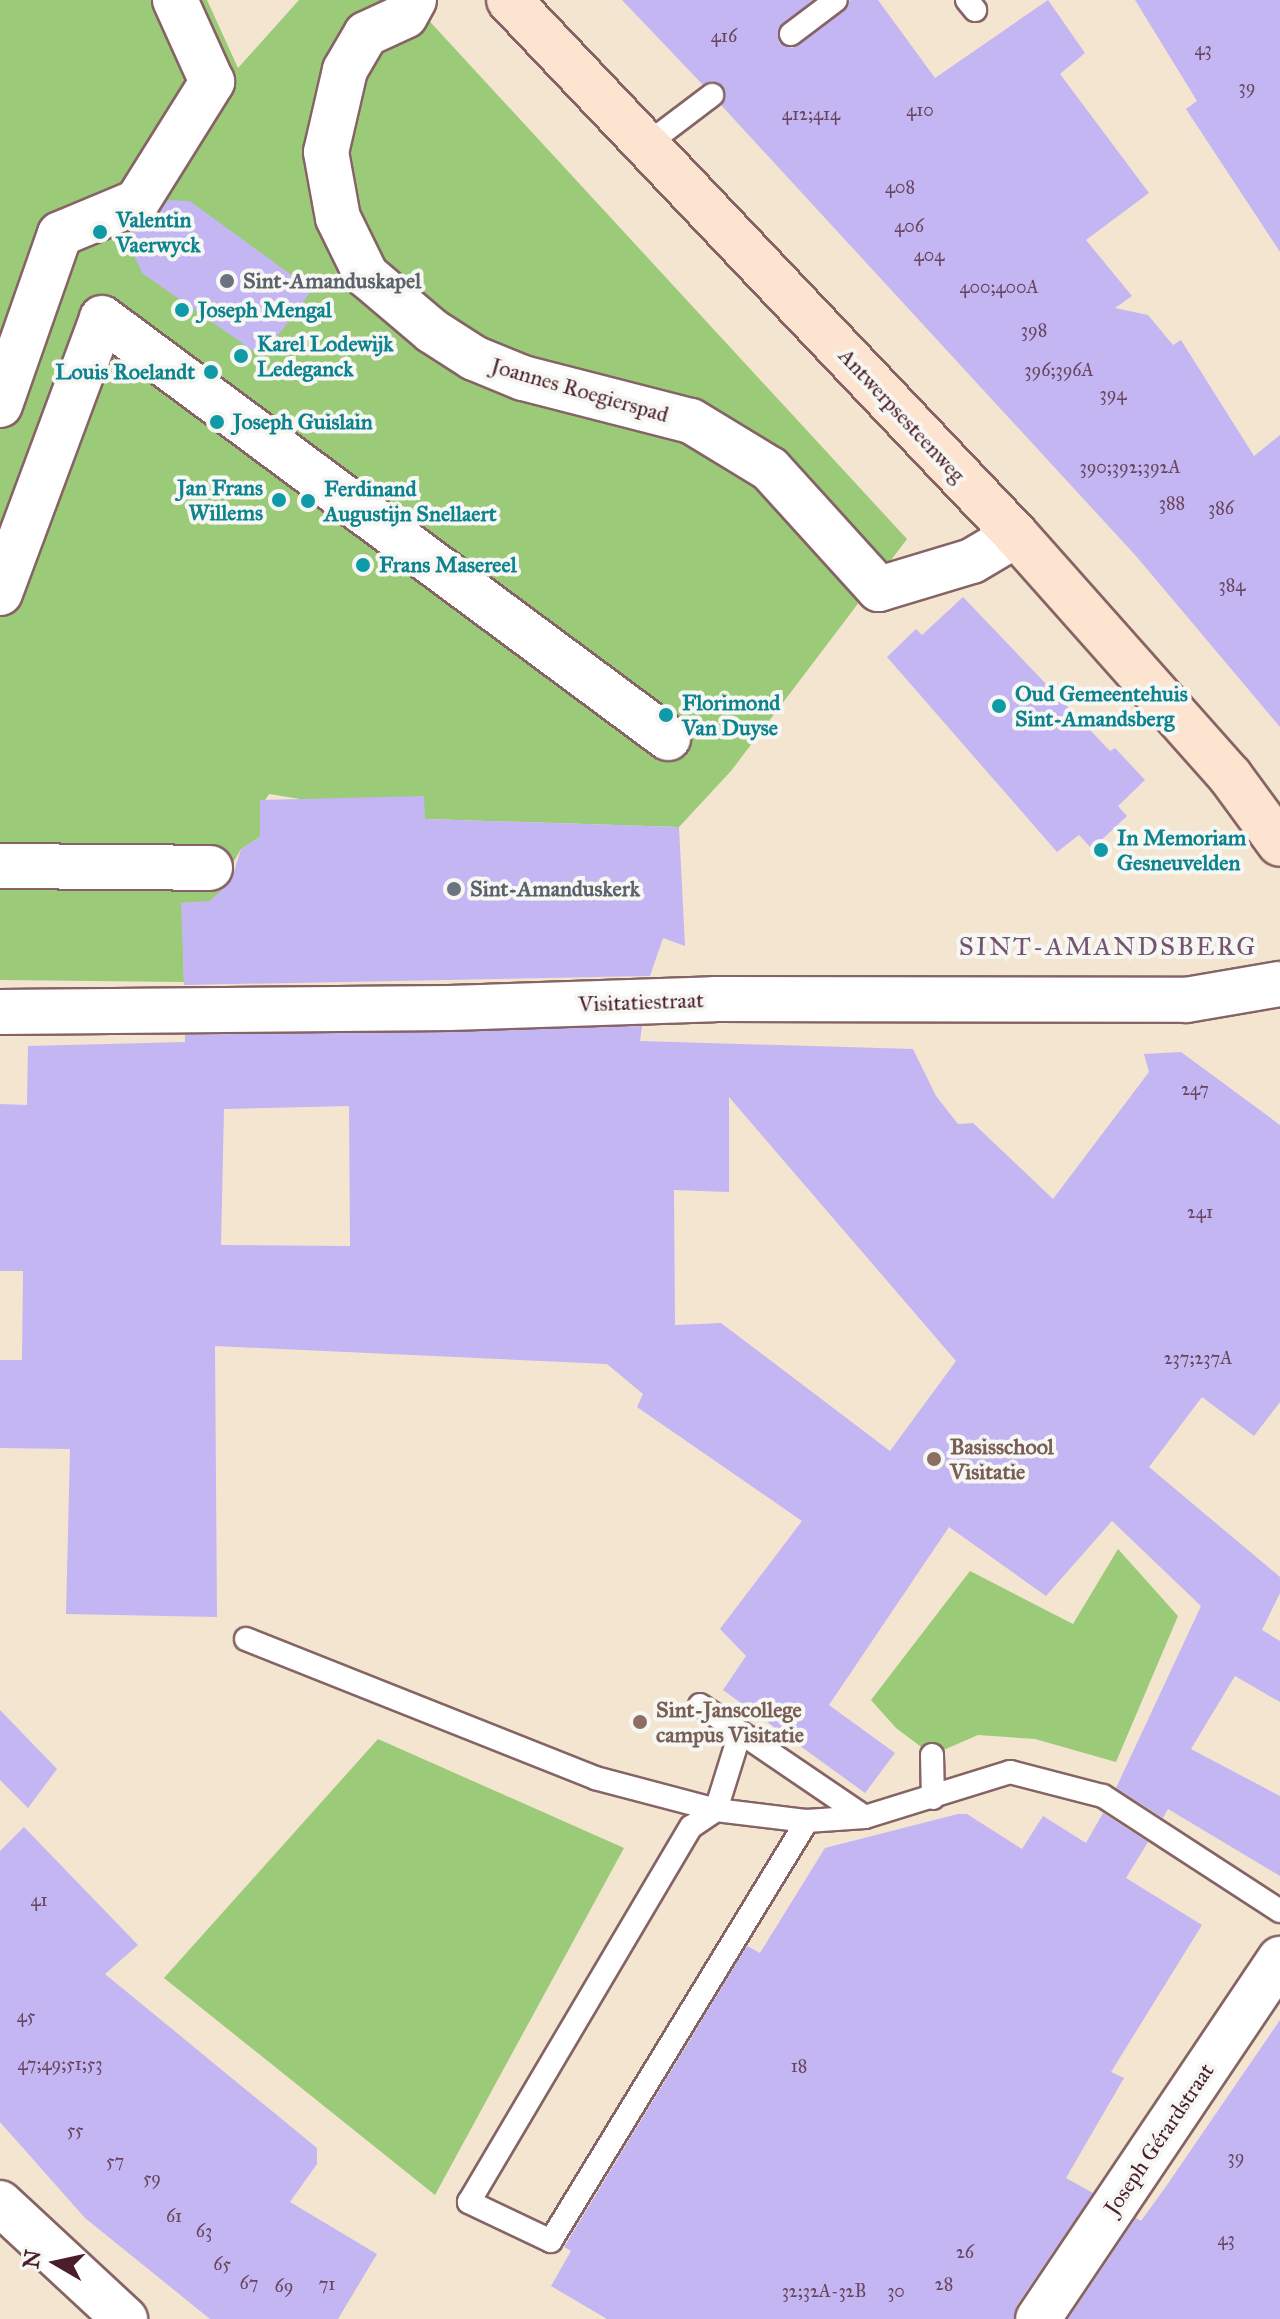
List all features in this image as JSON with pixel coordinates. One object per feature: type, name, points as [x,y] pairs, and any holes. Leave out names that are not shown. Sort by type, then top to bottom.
[{"type":"main road","name":"Antwerpsesteenweg","points":[[509,0],[1016,535],[1230,776],[1280,844]]},
{"type":"street","points":[[0,405],[60,234],[137,202],[212,82],[175,0]]},
{"type":"street","name":"Joannes Roegierspad","points":[[414,0],[405,16],[366,34],[345,70],[326,152],[338,218],[366,275],[432,331],[474,358],[523,378],[691,421],[770,469],[879,589],[972,561],[1016,535]]},
{"type":"street","points":[[5,568],[102,318],[668,738]]},
{"type":"street","points":[[0,866],[210,868]]},
{"type":"street","name":"Visitatiestraat","points":[[0,1012],[449,1008],[714,999],[1186,1000],[1280,984]]},
{"type":"street","name":"Joseph Gérardstraat","points":[[1038,2319],[1280,1959]]},
{"type":"street","points":[[0,2203],[125,2319]]},
{"type":"lane","points":[[791,34],[836,0]]},
{"type":"lane","points":[[646,145],[712,95]]},
{"type":"lane","points":[[246,1639],[595,1778],[716,1810],[807,1821],[865,1817],[1010,1772],[1103,1796],[1280,1911]]},
{"type":"lane","points":[[700,1705],[865,1817]]},
{"type":"lane","points":[[740,1733],[716,1810],[691,1827],[469,2202],[551,2241],[807,1821]]},
{"type":"lane","points":[[932,1755],[933,1798]]},
{"type":"green space","points":[[0,0],[207,0],[238,68],[299,0],[410,0],[907,539],[731,771],[679,827],[425,819],[269,794],[260,808],[260,837],[241,849],[225,877],[225,901],[182,903],[184,982],[0,980]]},
{"type":"green space","points":[[1118,1549],[1178,1616],[1116,1762],[1035,1739],[978,1735],[932,1755],[896,1728],[871,1700],[970,1571],[1073,1624]]},
{"type":"green space","points":[[378,1739],[624,1848],[435,2195],[164,1978]]},
{"type":"building","points":[[622,0],[813,0],[778,28],[779,42],[792,48],[844,11],[850,0],[878,0],[935,78],[1048,0],[1085,53],[1060,74],[1149,193],[1086,240],[1132,296],[1115,308],[1148,315],[1173,345],[1181,340],[1254,456],[1280,435],[1280,727],[1136,556],[721,105],[723,86],[711,81],[703,85]]},
{"type":"building","points":[[1135,0],[1280,0],[1280,252],[1186,109],[1197,101]]},
{"type":"building","name":"Sint-Amanduskapel","points":[[168,200],[190,201],[312,290],[262,357],[142,273],[125,235],[147,225]]},
{"type":"building","name":"Oud Gemeentehuis Sint-Amandsberg","points":[[963,597],[1110,751],[1115,748],[1145,780],[1118,806],[1127,816],[1092,849],[1079,835],[1057,852],[887,657],[916,629],[922,635]]},
{"type":"building","name":"Sint-Amanduskerk","points":[[424,796],[425,819],[679,827],[685,946],[663,938],[650,976],[184,985],[181,903],[210,901],[231,881],[241,849],[260,837],[260,800]]},
{"type":"building","name":"Basisschool Visitatie","points":[[642,1026],[640,1041],[913,1049],[936,1096],[958,1124],[973,1123],[1053,1199],[1149,1072],[1144,1054],[1181,1052],[1280,1125],[1280,1402],[1254,1436],[1202,1397],[1149,1467],[1280,1577],[1280,1593],[1262,1630],[1280,1641],[1280,1702],[1235,1676],[1191,1749],[1280,1796],[1280,1876],[1168,1809],[1163,1818],[1116,1788],[1201,1606],[1112,1521],[1046,1596],[949,1527],[829,1705],[895,1753],[865,1793],[723,1690],[746,1656],[720,1629],[802,1521],[637,1407],[643,1394],[607,1364],[215,1346],[217,1617],[66,1614],[70,1449],[0,1448],[0,1360],[22,1360],[23,1271],[0,1271],[0,1104],[27,1105],[28,1046],[185,1042],[185,1035]],"holes":[[[729,1097],[956,1361],[890,1451],[721,1323],[675,1325],[674,1190],[729,1192]],[[349,1106],[350,1246],[221,1245],[224,1109]]]},
{"type":"building","points":[[0,1710],[57,1769],[28,1808],[0,1780]]},
{"type":"building","points":[[1103,1813],[1148,1842],[1126,1878],[1202,1925],[1111,2072],[1124,2078],[1066,2178],[1093,2193],[1017,2305],[1013,2319],[607,2319],[551,2286],[571,2251],[564,2247],[747,1946],[760,1953],[825,1848],[958,1814],[967,1814],[1022,1849],[1043,1816],[1086,1843]]},
{"type":"building","points":[[24,1827],[138,1945],[105,1974],[317,2148],[317,2164],[290,2202],[377,2254],[338,2319],[210,2319],[85,2218],[0,2122],[0,1851]]},
{"type":"building","points":[[1280,2020],[1280,2319],[1068,2319],[1136,2218],[1141,2221],[1167,2185]]},
{"type":"place","name":"Valentin Vaerwyck","points":[[100,232]]},
{"type":"place","name":"Sint-Amanduskapel","points":[[227,281]]},
{"type":"place","name":"Joseph Mengal","points":[[182,310]]},
{"type":"place","name":"Karel Lodewijk Ledeganck","points":[[241,356]]},
{"type":"place","name":"Louis Roelandt","points":[[211,372]]},
{"type":"place","name":"Joseph Guislain","points":[[217,422]]},
{"type":"place","name":"Jan Frans Willems","points":[[279,500]]},
{"type":"place","name":"Ferdinand Augustijn Snellaert","points":[[308,501]]},
{"type":"place","name":"Frans Masereel","points":[[363,565]]},
{"type":"place","name":"Oud Gemeentehuis Sint-Amandsberg","points":[[999,706]]},
{"type":"place","name":"Florimond Van Duyse","points":[[666,715]]},
{"type":"place","name":"In Memoriam Gesneuvelden","points":[[1101,850]]},
{"type":"place","name":"Sint-Amanduskerk","points":[[454,889]]},
{"type":"place","name":"Basisschool Visitatie","points":[[934,1459]]},
{"type":"place","name":"Sint-Janscollege campus Visitatie","points":[[640,1722]]},
{"type":"district","name":"SINT-AMANDSBERG","points":[[1108,947]]}]
